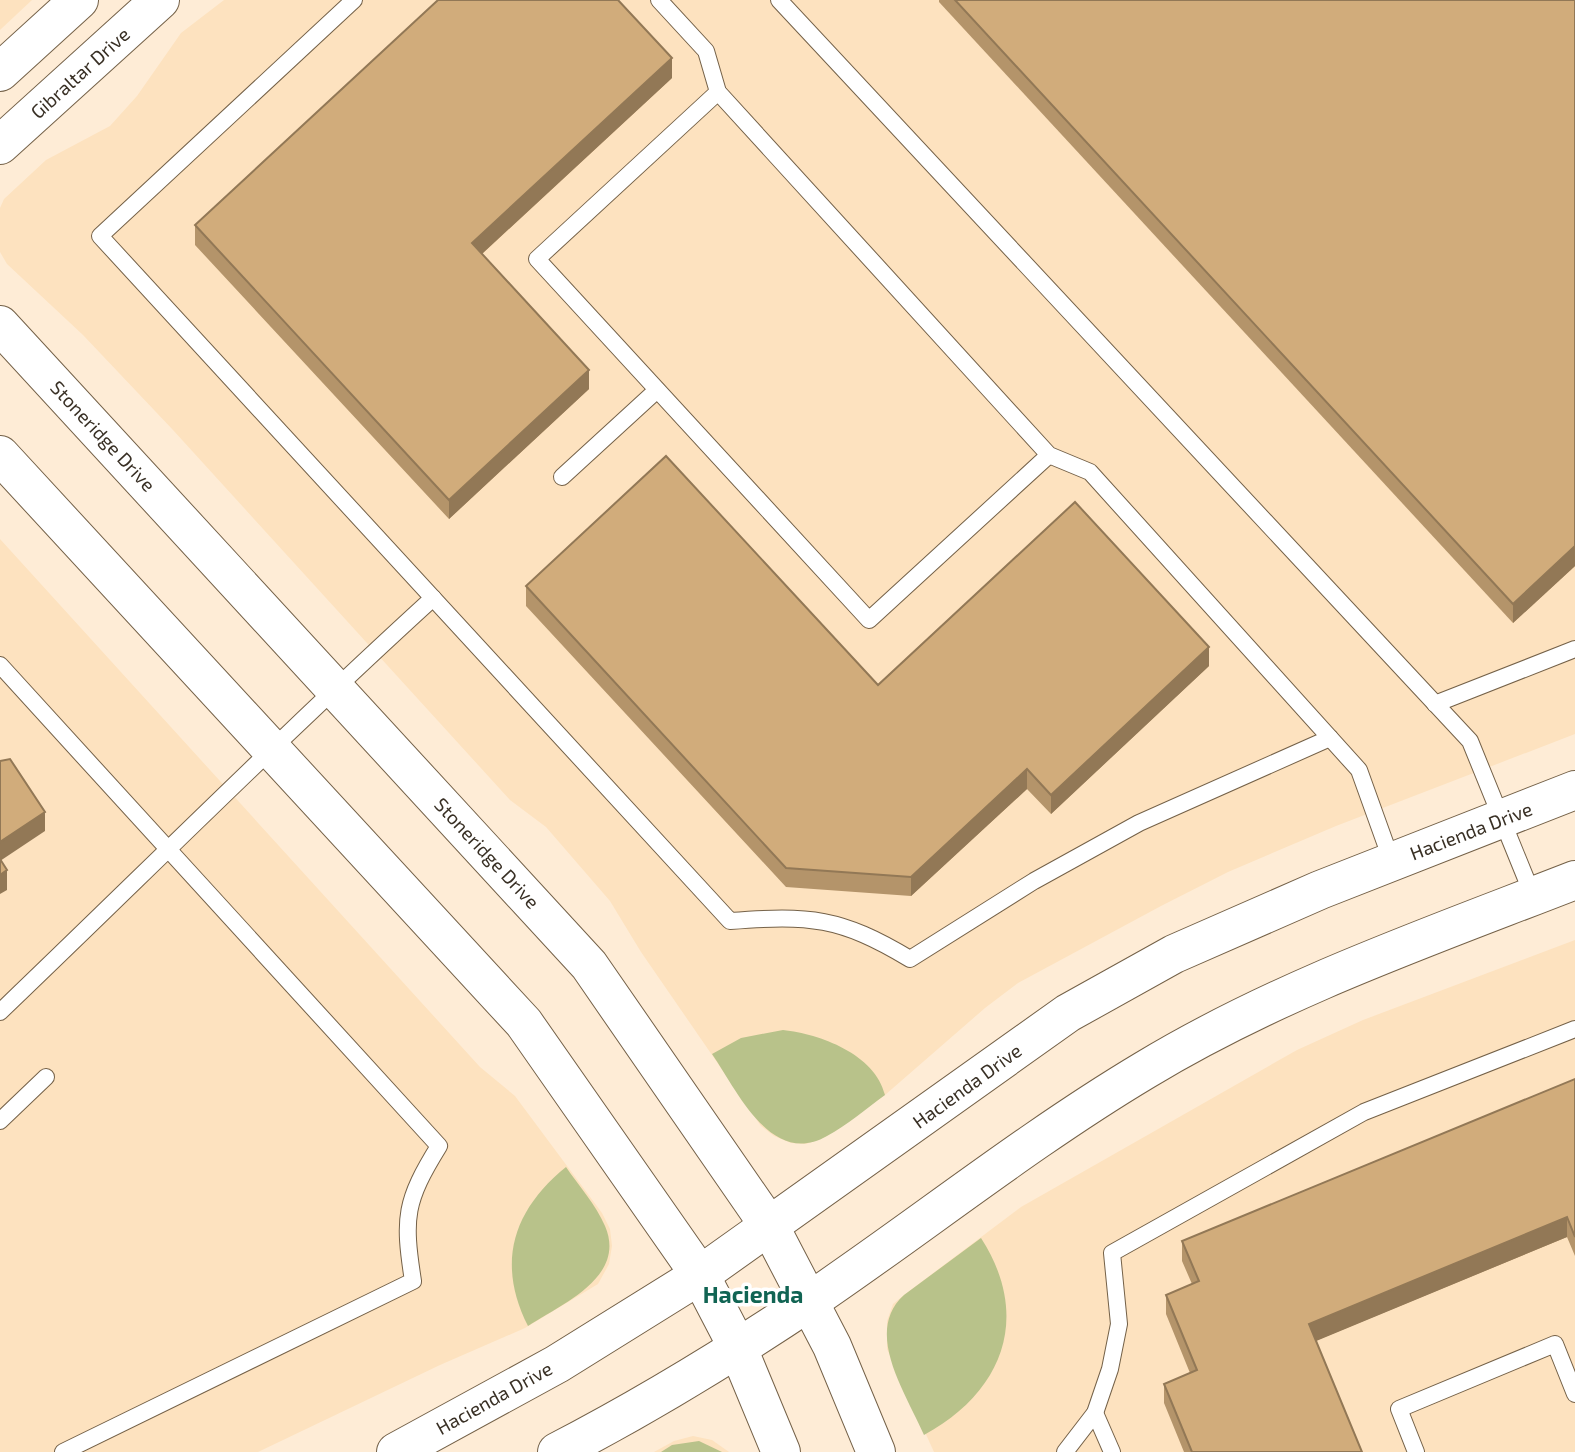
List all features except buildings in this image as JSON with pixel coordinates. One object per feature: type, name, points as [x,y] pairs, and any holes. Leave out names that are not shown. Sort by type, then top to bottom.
[{"type":"main road","points":[[0,72],[79,0]]},
{"type":"main road","name":"Gibraltar Drive","points":[[0,145],[160,0]]},
{"type":"main road","name":"Stoneridge Drive","points":[[0,324],[589,965],[770,1227],[844,1371],[876,1452]]},
{"type":"main road","points":[[0,455],[524,1023],[700,1275],[737,1346],[781,1452]]},
{"type":"main road","name":"Hacienda Drive","points":[[396,1452],[557,1364],[700,1275],[1068,1013],[1174,954],[1392,862],[1575,790]]},
{"type":"main road","points":[[557,1452],[810,1301],[1065,1119],[1148,1068],[1289,993],[1575,880]]},
{"type":"lane","points":[[354,0],[100,236],[730,921],[814,919],[851,927],[910,959],[1034,881],[1139,822],[1330,738]]},
{"type":"lane","points":[[659,0],[706,51],[718,92],[1049,455],[1090,472],[1359,770],[1392,862]]},
{"type":"lane","points":[[779,0],[1470,741],[1534,896]]},
{"type":"lane","points":[[718,92],[537,259],[869,620],[1049,455]]},
{"type":"lane","points":[[562,477],[657,390]]},
{"type":"lane","points":[[0,1012],[169,850],[269,748],[433,598]]},
{"type":"lane","points":[[1435,704],[1575,649]]},
{"type":"lane","points":[[0,665],[439,1146],[417,1182],[406,1226],[413,1281],[63,1452]]},
{"type":"lane","points":[[1065,1452],[1096,1413],[1110,1369],[1119,1324],[1112,1253],[1364,1112],[1575,1029]]},
{"type":"lane","points":[[0,1121],[46,1077]]},
{"type":"lane","points":[[1416,1452],[1399,1409],[1555,1344],[1575,1394]]},
{"type":"lane","points":[[1096,1413],[1112,1452]]},
{"type":"shaded area","points":[[0,0],[32,0],[0,30]]},
{"type":"shaded area","points":[[224,0],[1575,0],[1575,734],[1336,826],[1228,872],[1018,983],[985,1008],[885,1095],[825,1137],[806,1144],[791,1143],[774,1136],[761,1126],[641,952],[610,901],[546,827],[510,800],[173,430],[83,335],[7,264],[0,252],[0,208],[4,199],[46,160],[110,126],[137,96],[181,33]]},
{"type":"shaded area","points":[[0,539],[480,1067],[515,1096],[602,1213],[610,1229],[612,1246],[609,1264],[598,1284],[525,1328],[440,1365],[258,1452],[0,1452]]},
{"type":"shaded area","points":[[1575,940],[1575,1452],[934,1452],[887,1349],[887,1321],[893,1304],[904,1295],[1021,1207],[1297,1050],[1363,1020]]},
{"type":"shaded area","points":[[693,1436],[712,1440],[729,1452],[654,1452],[674,1441]]},
{"type":"green space","points":[[783,1030],[813,1036],[858,1057],[870,1068],[885,1095],[834,1132],[807,1143],[789,1142],[773,1134],[745,1104],[712,1054],[741,1038]]},
{"type":"green space","points":[[566,1167],[605,1226],[609,1244],[607,1260],[588,1287],[528,1326],[518,1303],[513,1281],[515,1239],[533,1201]]},
{"type":"green space","points":[[981,1238],[996,1267],[1005,1296],[1006,1324],[1001,1350],[990,1375],[973,1397],[951,1417],[924,1435],[892,1363],[887,1327],[892,1310],[904,1295]]},
{"type":"green space","points":[[699,1441],[722,1452],[661,1452],[672,1445]]},
{"type":"district","name":"Hacienda","points":[[753,1295]]}]
